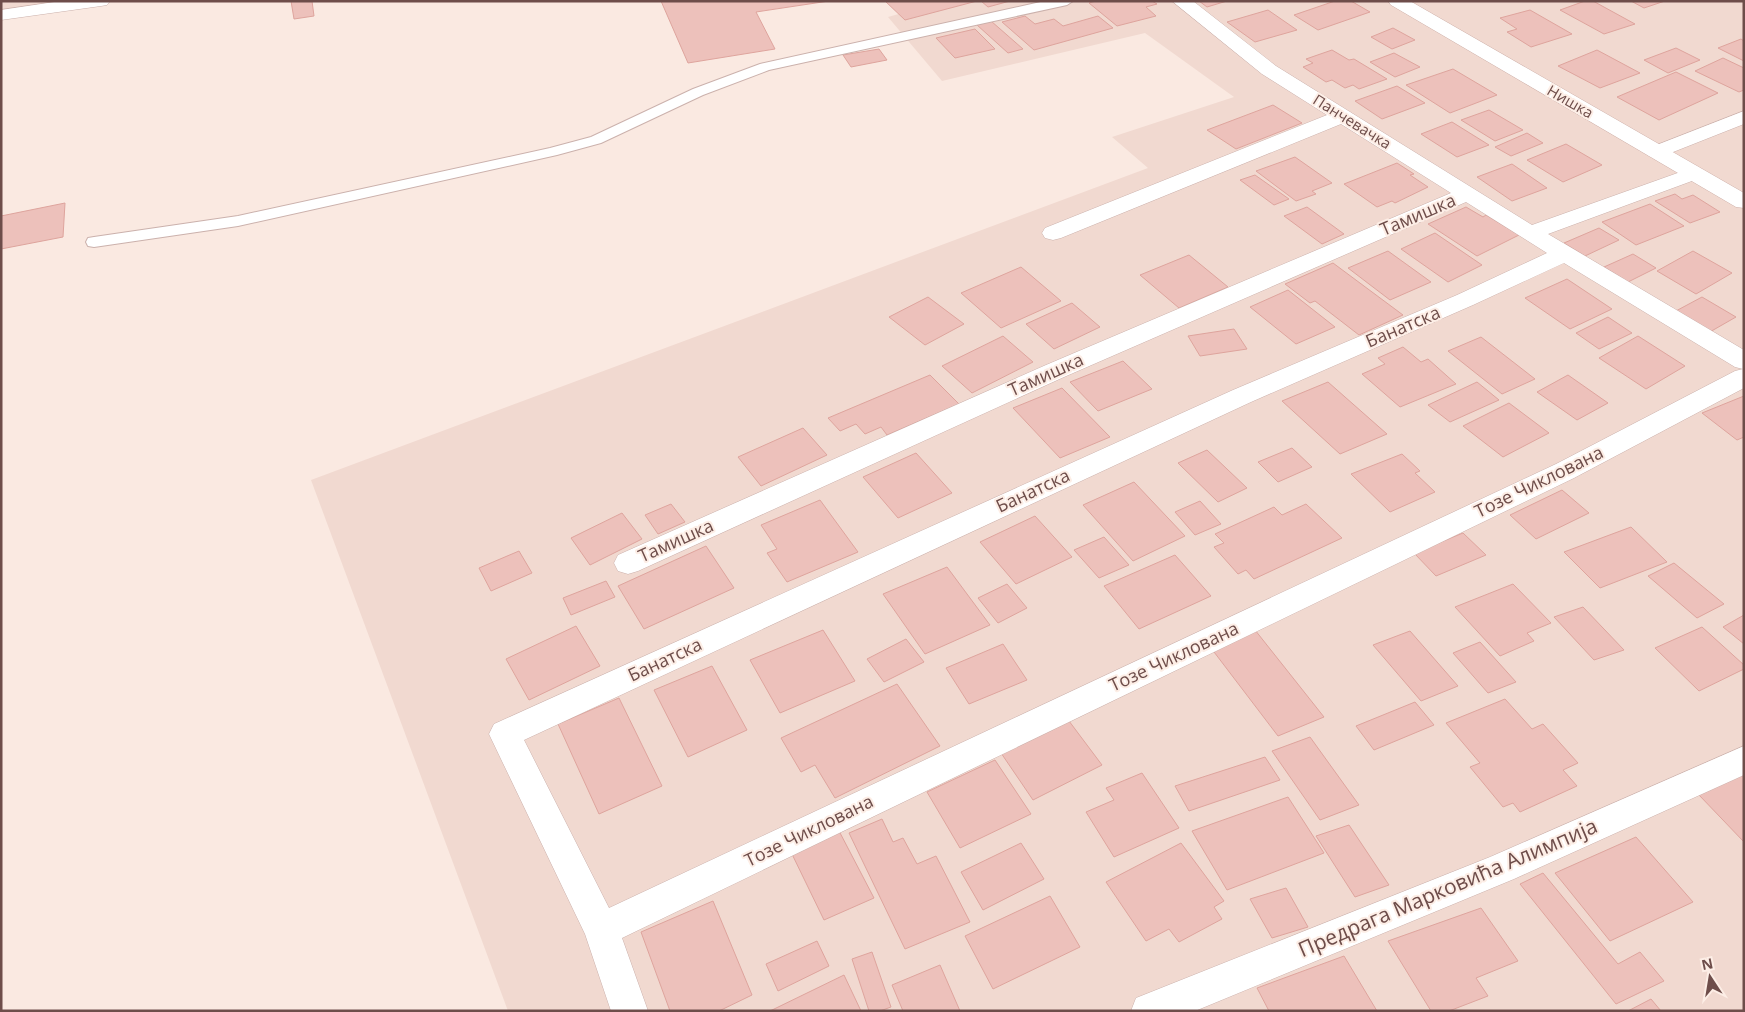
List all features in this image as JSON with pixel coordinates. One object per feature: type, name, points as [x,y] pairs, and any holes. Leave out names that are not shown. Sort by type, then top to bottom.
[{"type":"street","points":[[1,15],[101,1]]},
{"type":"street","name":"Панчевачка","points":[[1181,1],[1269,70],[1530,233]]},
{"type":"street","name":"Нишка","points":[[1397,1],[1744,202]]},
{"type":"street","points":[[1053,233],[1343,116]]},
{"type":"street","points":[[1656,152],[1744,117]]},
{"type":"street","points":[[1530,233],[1693,174]]},
{"type":"street","name":"Тамишка","points":[[628,563],[1055,371],[1466,194]]},
{"type":"street","points":[[1530,233],[1744,361]]},
{"type":"street","name":"Банатска","points":[[601,930],[505,734],[1242,396],[1465,300],[1564,254]]},
{"type":"street","name":"Тозе Чиклована","points":[[601,930],[1565,471],[1744,377]]},
{"type":"street","name":"Предрага Марковића Алимпија","points":[[1149,1011],[1502,868],[1744,760]]},
{"type":"street","points":[[601,930],[630,1011]]},
{"type":"lane","points":[[94,242],[238,221],[552,152],[603,137],[698,92],[765,67],[1067,1]]},
{"type":"shaded area","points":[[1,1],[102,1],[1,15]]},
{"type":"shaded area","points":[[944,1],[1744,1],[1744,1011],[508,1011],[311,480],[1148,168],[1112,137],[1234,97],[1145,33],[942,81],[888,17]]},
{"type":"building","points":[[291,1],[312,1],[314,16],[294,19]]},
{"type":"building","points":[[661,1],[829,1],[756,12],[775,49],[688,63]]},
{"type":"building","points":[[885,1],[977,1],[905,20]]},
{"type":"building","points":[[981,1],[1010,1],[988,7]]},
{"type":"building","points":[[1096,1],[1152,1],[1157,4],[1146,7],[1156,16],[1117,26],[1089,3]]},
{"type":"building","points":[[1199,1],[1227,1],[1207,7]]},
{"type":"building","points":[[1335,1],[1351,1],[1370,12],[1318,30],[1294,15]]},
{"type":"building","points":[[1585,1],[1593,1],[1635,24],[1604,34],[1560,10]]},
{"type":"building","points":[[1631,1],[1665,1],[1644,8]]},
{"type":"building","points":[[1268,10],[1297,30],[1255,42],[1227,22]]},
{"type":"building","points":[[1530,10],[1572,34],[1531,47],[1507,32],[1517,29],[1500,18]]},
{"type":"building","points":[[1025,16],[1035,24],[1054,19],[1063,26],[1098,16],[1113,28],[1034,50],[1002,22]]},
{"type":"building","points":[[991,21],[1023,49],[1008,53],[977,25]]},
{"type":"building","points":[[1393,28],[1415,40],[1392,49],[1371,37]]},
{"type":"building","points":[[975,29],[995,49],[955,58],[936,38]]},
{"type":"building","points":[[1741,39],[1744,41],[1744,61],[1718,48]]},
{"type":"building","points":[[1676,48],[1700,60],[1668,73],[1644,60]]},
{"type":"building","points":[[879,49],[887,60],[851,67],[843,55]]},
{"type":"building","points":[[1332,50],[1349,60],[1354,59],[1387,79],[1359,89],[1353,85],[1345,88],[1332,80],[1326,82],[1303,67],[1313,63],[1306,59]]},
{"type":"building","points":[[1597,50],[1640,73],[1600,88],[1558,66]]},
{"type":"building","points":[[1394,53],[1420,67],[1395,77],[1370,62]]},
{"type":"building","points":[[1723,58],[1744,68],[1744,90],[1739,92],[1695,71]]},
{"type":"building","points":[[1453,69],[1497,95],[1450,113],[1406,85]]},
{"type":"building","points":[[1676,72],[1718,93],[1659,120],[1617,97]]},
{"type":"building","points":[[1397,86],[1425,103],[1382,119],[1355,101]]},
{"type":"building","points":[[1273,105],[1302,123],[1236,149],[1207,130]]},
{"type":"building","points":[[1489,110],[1523,130],[1495,141],[1461,120]]},
{"type":"building","points":[[1452,122],[1489,145],[1457,157],[1421,134]]},
{"type":"building","points":[[1527,133],[1543,143],[1511,156],[1495,147]]},
{"type":"building","points":[[1566,144],[1602,165],[1563,182],[1527,160]]},
{"type":"building","points":[[1295,157],[1332,183],[1312,191],[1316,194],[1296,201],[1256,171]]},
{"type":"building","points":[[1397,163],[1414,174],[1410,175],[1428,187],[1395,203],[1392,201],[1377,207],[1344,184]]},
{"type":"building","points":[[1512,164],[1547,188],[1512,201],[1477,177]]},
{"type":"building","points":[[1255,175],[1289,199],[1274,205],[1240,180]]},
{"type":"building","points":[[1675,194],[1682,199],[1693,195],[1720,212],[1690,223],[1655,201]]},
{"type":"building","points":[[65,203],[63,237],[1,249],[1,216]]},
{"type":"building","points":[[1650,204],[1684,226],[1636,245],[1602,222]]},
{"type":"building","points":[[1307,207],[1344,234],[1322,244],[1284,216]]},
{"type":"building","points":[[1466,207],[1483,217],[1486,215],[1519,235],[1477,256],[1428,224]]},
{"type":"building","points":[[1599,228],[1619,240],[1585,256],[1564,243]]},
{"type":"building","points":[[1435,233],[1482,265],[1448,282],[1401,249]]},
{"type":"building","points":[[1388,251],[1431,282],[1390,300],[1348,268]]},
{"type":"building","points":[[1693,251],[1732,273],[1696,294],[1657,271]]},
{"type":"building","points":[[1633,254],[1656,268],[1628,282],[1604,267]]},
{"type":"building","points":[[1189,255],[1228,287],[1179,308],[1140,275]]},
{"type":"building","points":[[1333,263],[1403,315],[1359,335],[1315,301],[1310,303],[1285,284]]},
{"type":"building","points":[[1021,267],[1061,301],[1001,328],[961,293]]},
{"type":"building","points":[[1567,279],[1612,309],[1570,329],[1525,298]]},
{"type":"building","points":[[1288,290],[1335,327],[1296,344],[1250,307]]},
{"type":"building","points":[[928,297],[964,324],[925,345],[889,317]]},
{"type":"building","points":[[1702,297],[1736,317],[1708,333],[1674,312]]},
{"type":"building","points":[[1072,303],[1100,327],[1054,349],[1026,324]]},
{"type":"building","points":[[1608,317],[1632,333],[1599,349],[1576,333]]},
{"type":"building","points":[[1234,329],[1247,349],[1200,356],[1188,336]]},
{"type":"building","points":[[1003,336],[1033,362],[972,393],[942,366]]},
{"type":"building","points":[[1638,336],[1685,366],[1646,389],[1599,358]]},
{"type":"building","points":[[1481,337],[1535,379],[1502,394],[1448,351]]},
{"type":"building","points":[[1403,347],[1421,362],[1428,359],[1456,384],[1400,407],[1362,374],[1385,364],[1378,358]]},
{"type":"building","points":[[1123,361],[1152,389],[1098,411],[1070,382]]},
{"type":"building","points":[[930,375],[959,404],[887,435],[881,427],[865,434],[856,424],[840,431],[828,418]]},
{"type":"building","points":[[1568,375],[1608,403],[1577,420],[1537,392]]},
{"type":"building","points":[[1328,382],[1387,434],[1340,454],[1282,401]]},
{"type":"building","points":[[1477,382],[1499,400],[1450,422],[1428,405]]},
{"type":"building","points":[[1062,388],[1110,437],[1060,458],[1013,408]]},
{"type":"building","points":[[1744,396],[1744,437],[1737,440],[1702,413]]},
{"type":"building","points":[[1509,403],[1549,433],[1503,457],[1463,426]]},
{"type":"building","points":[[803,428],[827,455],[761,486],[738,457]]},
{"type":"building","points":[[1292,448],[1312,467],[1278,482],[1258,462]]},
{"type":"building","points":[[1207,450],[1247,488],[1218,502],[1178,463]]},
{"type":"building","points":[[916,453],[952,493],[898,518],[863,477]]},
{"type":"building","points":[[1402,454],[1420,471],[1415,473],[1435,492],[1390,512],[1351,474]]},
{"type":"building","points":[[1134,482],[1185,536],[1133,561],[1083,505]]},
{"type":"building","points":[[1562,490],[1589,513],[1536,539],[1510,515]]},
{"type":"building","points":[[820,500],[858,552],[787,582],[767,553],[777,549],[761,525]]},
{"type":"building","points":[[1200,501],[1221,524],[1195,535],[1175,512]]},
{"type":"building","points":[[671,504],[685,522],[658,534],[645,515]]},
{"type":"building","points":[[1306,504],[1342,538],[1254,579],[1246,570],[1238,574],[1214,547],[1224,543],[1215,534],[1274,507],[1282,515]]},
{"type":"building","points":[[622,513],[642,539],[590,565],[571,538]]},
{"type":"building","points":[[1035,516],[1072,557],[1016,584],[980,542]]},
{"type":"building","points":[[1631,527],[1667,562],[1600,588],[1564,552]]},
{"type":"building","points":[[1463,533],[1486,555],[1436,576],[1414,553]]},
{"type":"building","points":[[1104,537],[1129,565],[1099,578],[1074,550]]},
{"type":"building","points":[[706,546],[734,588],[644,629],[618,586]]},
{"type":"building","points":[[519,551],[532,573],[491,591],[479,568]]},
{"type":"building","points":[[1175,555],[1211,596],[1139,629],[1104,586]]},
{"type":"building","points":[[1674,563],[1724,604],[1697,618],[1648,576]]},
{"type":"building","points":[[947,567],[990,625],[925,654],[883,594]]},
{"type":"building","points":[[606,581],[615,597],[571,615],[563,598]]},
{"type":"building","points":[[1007,584],[1027,608],[998,623],[978,598]]},
{"type":"building","points":[[1513,584],[1551,623],[1527,633],[1534,641],[1500,656],[1455,607]]},
{"type":"building","points":[[1583,607],[1624,650],[1594,660],[1554,617]]},
{"type":"building","points":[[1744,615],[1744,644],[1723,627]]},
{"type":"building","points":[[576,626],[600,666],[529,700],[506,659]]},
{"type":"building","points":[[1702,627],[1744,665],[1744,669],[1699,691],[1655,648]]},
{"type":"building","points":[[823,630],[855,681],[780,713],[750,660]]},
{"type":"building","points":[[1255,630],[1324,717],[1278,736],[1211,648]]},
{"type":"building","points":[[1410,631],[1458,686],[1421,701],[1373,645]]},
{"type":"building","points":[[906,639],[924,662],[884,682],[867,659]]},
{"type":"building","points":[[1480,642],[1516,682],[1488,693],[1453,653]]},
{"type":"building","points":[[1003,644],[1027,680],[969,704],[946,668]]},
{"type":"building","points":[[712,666],[747,730],[688,757],[654,690]]},
{"type":"building","points":[[897,684],[940,746],[835,798],[815,765],[801,772],[781,738]]},
{"type":"building","points":[[619,698],[662,786],[599,814],[558,724]]},
{"type":"building","points":[[1505,699],[1532,729],[1543,724],[1578,763],[1563,770],[1577,786],[1520,812],[1513,803],[1503,807],[1470,767],[1480,763],[1446,723]]},
{"type":"building","points":[[1415,702],[1434,725],[1374,750],[1356,726]]},
{"type":"building","points":[[1066,717],[1102,765],[1033,800],[999,750]]},
{"type":"building","points":[[1310,737],[1359,805],[1320,820],[1272,751]]},
{"type":"building","points":[[1265,757],[1280,780],[1189,811],[1175,786]]},
{"type":"building","points":[[995,760],[1031,814],[960,848],[927,792]]},
{"type":"building","points":[[1142,773],[1179,828],[1114,857],[1086,812],[1114,800],[1106,788]]},
{"type":"building","points":[[1744,774],[1744,842],[1699,795]]},
{"type":"building","points":[[1288,797],[1324,853],[1227,890],[1192,831]]},
{"type":"building","points":[[882,819],[893,842],[903,838],[917,864],[936,856],[970,922],[905,949],[849,833]]},
{"type":"building","points":[[1349,825],[1389,885],[1355,897],[1316,836]]},
{"type":"building","points":[[838,829],[874,898],[824,920],[790,850]]},
{"type":"building","points":[[1636,837],[1693,902],[1610,941],[1555,873]]},
{"type":"building","points":[[1021,843],[1044,879],[983,910],[961,872]]},
{"type":"building","points":[[1181,843],[1224,901],[1214,907],[1222,919],[1179,942],[1169,929],[1146,941],[1106,882]]},
{"type":"building","points":[[1543,873],[1618,964],[1640,952],[1664,981],[1616,1004],[1520,884]]},
{"type":"building","points":[[1286,888],[1308,927],[1272,938],[1250,899]]},
{"type":"building","points":[[1050,896],[1080,947],[993,989],[965,936]]},
{"type":"building","points":[[713,901],[752,995],[719,1011],[670,1011],[641,932]]},
{"type":"building","points":[[1481,908],[1518,961],[1476,978],[1488,996],[1449,1011],[1431,1011],[1388,941]]},
{"type":"building","points":[[817,941],[829,966],[778,991],[766,964]]},
{"type":"building","points":[[872,952],[891,1007],[880,1011],[869,1011],[852,959]]},
{"type":"building","points":[[1344,956],[1377,1011],[1269,1011],[1257,988]]},
{"type":"building","points":[[940,965],[960,1011],[903,1011],[892,985]]},
{"type":"building","points":[[844,975],[861,1011],[770,1011]]},
{"type":"building","points":[[1651,999],[1661,1011],[1628,1011]]}]
